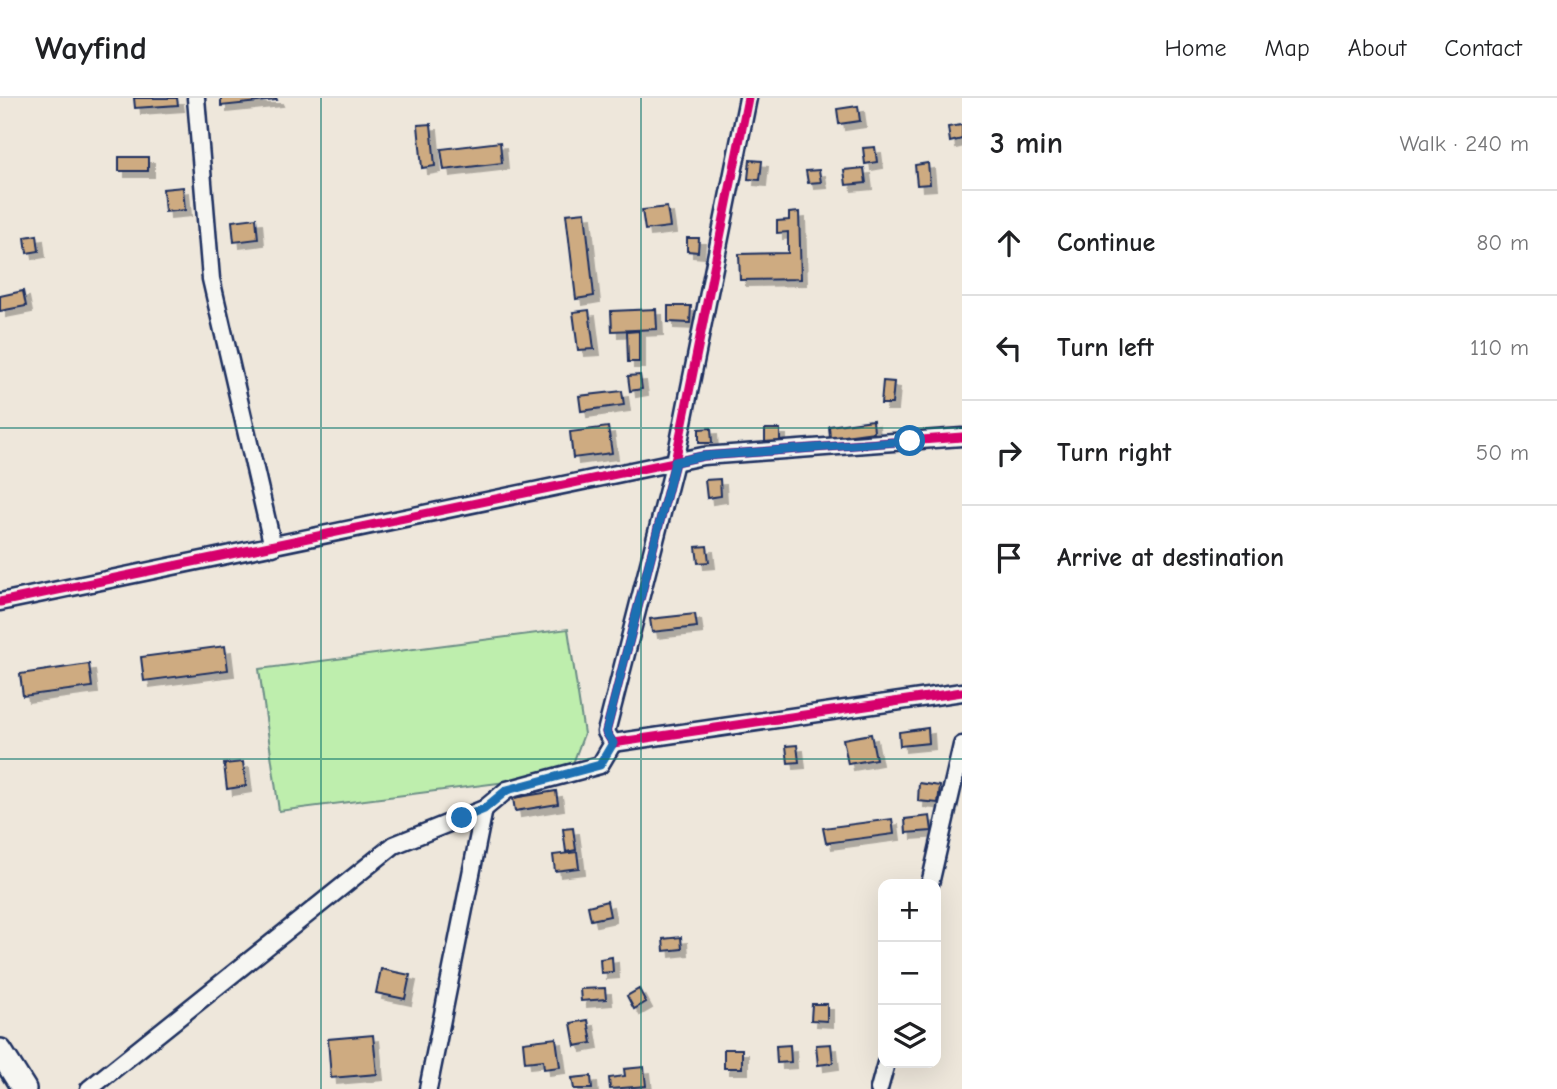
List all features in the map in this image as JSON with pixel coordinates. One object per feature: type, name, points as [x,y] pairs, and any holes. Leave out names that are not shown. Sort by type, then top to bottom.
[{"type":"main road","points":[[0,1051],[24,1089]]},
{"type":"street","points":[[195,98],[211,279],[273,547]]},
{"type":"street","points":[[613,743],[606,732],[675,462],[748,98]]},
{"type":"street","points":[[0,602],[703,456],[962,437]]},
{"type":"street","points":[[613,743],[962,692]]},
{"type":"street","points":[[89,1089],[394,845],[484,809],[507,790],[600,765],[613,743]]},
{"type":"street","points":[[931,879],[962,745]]},
{"type":"street","points":[[428,1089],[484,809]]},
{"type":"street","points":[[879,1089],[885,1068]]},
{"type":"green space","points":[[568,629],[584,734],[569,774],[279,811],[259,669]]},
{"type":"building","points":[[134,98],[177,98],[178,105],[135,108]]},
{"type":"building","points":[[221,98],[276,98],[277,100],[221,106]]},
{"type":"building","points":[[858,106],[860,121],[839,124],[837,109]]},
{"type":"building","points":[[431,124],[435,166],[422,168],[418,125]]},
{"type":"building","points":[[962,125],[962,139],[950,142],[948,127]]},
{"type":"building","points":[[500,142],[502,163],[444,170],[441,149]]},
{"type":"building","points":[[875,147],[877,162],[865,164],[863,148]]},
{"type":"building","points":[[119,157],[148,157],[148,171],[119,171]]},
{"type":"building","points":[[750,160],[762,161],[760,180],[748,179]]},
{"type":"building","points":[[928,163],[930,184],[917,185],[915,165]]},
{"type":"building","points":[[864,168],[866,183],[846,185],[844,170]]},
{"type":"building","points":[[819,170],[821,182],[808,183],[806,171]]},
{"type":"building","points":[[183,187],[185,210],[165,212],[163,189]]},
{"type":"building","points":[[667,207],[670,227],[645,230],[642,210]]},
{"type":"building","points":[[585,212],[594,296],[576,299],[566,214]]},
{"type":"building","points":[[799,212],[801,279],[740,280],[739,254],[788,253],[788,232],[777,233],[777,221],[789,220],[789,213]]},
{"type":"building","points":[[256,218],[258,239],[234,242],[232,221]]},
{"type":"building","points":[[37,235],[39,251],[27,253],[25,237]]},
{"type":"building","points":[[687,238],[699,238],[698,252],[687,251]]},
{"type":"building","points":[[23,291],[26,306],[0,311],[0,296]]},
{"type":"building","points":[[668,306],[691,306],[690,323],[668,322]]},
{"type":"building","points":[[656,309],[657,329],[612,331],[611,311]]},
{"type":"building","points":[[589,310],[594,349],[578,350],[573,312]]},
{"type":"building","points":[[639,331],[639,362],[628,362],[627,332]]},
{"type":"building","points":[[640,375],[642,389],[630,391],[628,376]]},
{"type":"building","points":[[883,381],[894,382],[892,404],[881,404]]},
{"type":"building","points":[[622,391],[624,405],[581,411],[579,396]]},
{"type":"building","points":[[873,420],[874,432],[830,438],[829,426]]},
{"type":"building","points":[[608,427],[612,453],[573,458],[570,432]]},
{"type":"building","points":[[711,428],[712,443],[699,443],[699,429]]},
{"type":"building","points":[[765,429],[780,429],[780,442],[765,442]]},
{"type":"building","points":[[720,479],[721,496],[707,498],[705,480]]},
{"type":"building","points":[[707,546],[709,562],[698,563],[696,547]]},
{"type":"building","points":[[695,614],[697,627],[652,632],[650,619]]},
{"type":"building","points":[[225,646],[228,670],[144,681],[141,657]]},
{"type":"building","points":[[89,664],[92,687],[23,696],[20,674]]},
{"type":"building","points":[[928,728],[929,743],[900,746],[899,732]]},
{"type":"building","points":[[871,734],[876,759],[848,764],[843,739]]},
{"type":"building","points":[[797,745],[799,762],[788,763],[786,746]]},
{"type":"building","points":[[243,762],[246,786],[227,789],[224,764]]},
{"type":"building","points":[[919,783],[940,786],[938,803],[918,801]]},
{"type":"building","points":[[556,791],[558,804],[515,811],[513,798]]},
{"type":"building","points":[[930,816],[932,831],[906,833],[905,819]]},
{"type":"building","points":[[892,819],[894,834],[826,843],[823,828]]},
{"type":"building","points":[[573,828],[576,850],[566,852],[563,829]]},
{"type":"building","points":[[577,852],[579,868],[555,871],[553,855]]},
{"type":"building","points":[[607,901],[610,916],[591,920],[588,906]]},
{"type":"building","points":[[681,937],[682,949],[664,951],[663,939]]},
{"type":"building","points":[[612,957],[613,972],[601,973],[600,959]]},
{"type":"building","points":[[381,969],[410,975],[405,999],[376,993]]},
{"type":"building","points":[[605,988],[606,999],[581,1001],[580,989]]},
{"type":"building","points":[[639,989],[646,1002],[634,1009],[627,996]]},
{"type":"building","points":[[812,1004],[827,1004],[827,1021],[811,1020]]},
{"type":"building","points":[[588,1020],[592,1043],[575,1046],[571,1023]]},
{"type":"building","points":[[373,1035],[377,1074],[331,1078],[328,1039]]},
{"type":"building","points":[[556,1038],[560,1067],[544,1069],[543,1060],[525,1062],[523,1042]]},
{"type":"building","points":[[831,1044],[833,1063],[818,1065],[816,1045]]},
{"type":"building","points":[[790,1045],[791,1062],[777,1063],[776,1046]]},
{"type":"building","points":[[724,1049],[742,1049],[742,1068],[724,1068]]},
{"type":"building","points":[[644,1067],[646,1086],[610,1089],[609,1078],[625,1076],[624,1069]]},
{"type":"building","points":[[591,1076],[592,1089],[574,1089],[572,1078]]},
{"type":"cycle path","points":[[748,98],[675,462],[606,732],[613,743],[962,692]]},
{"type":"cycle path","points":[[0,602],[703,456],[962,437]]},
{"type":"route","points":[[462,818],[484,809],[507,790],[600,765],[613,743],[606,732],[675,462],[703,456],[910,441]]}]
